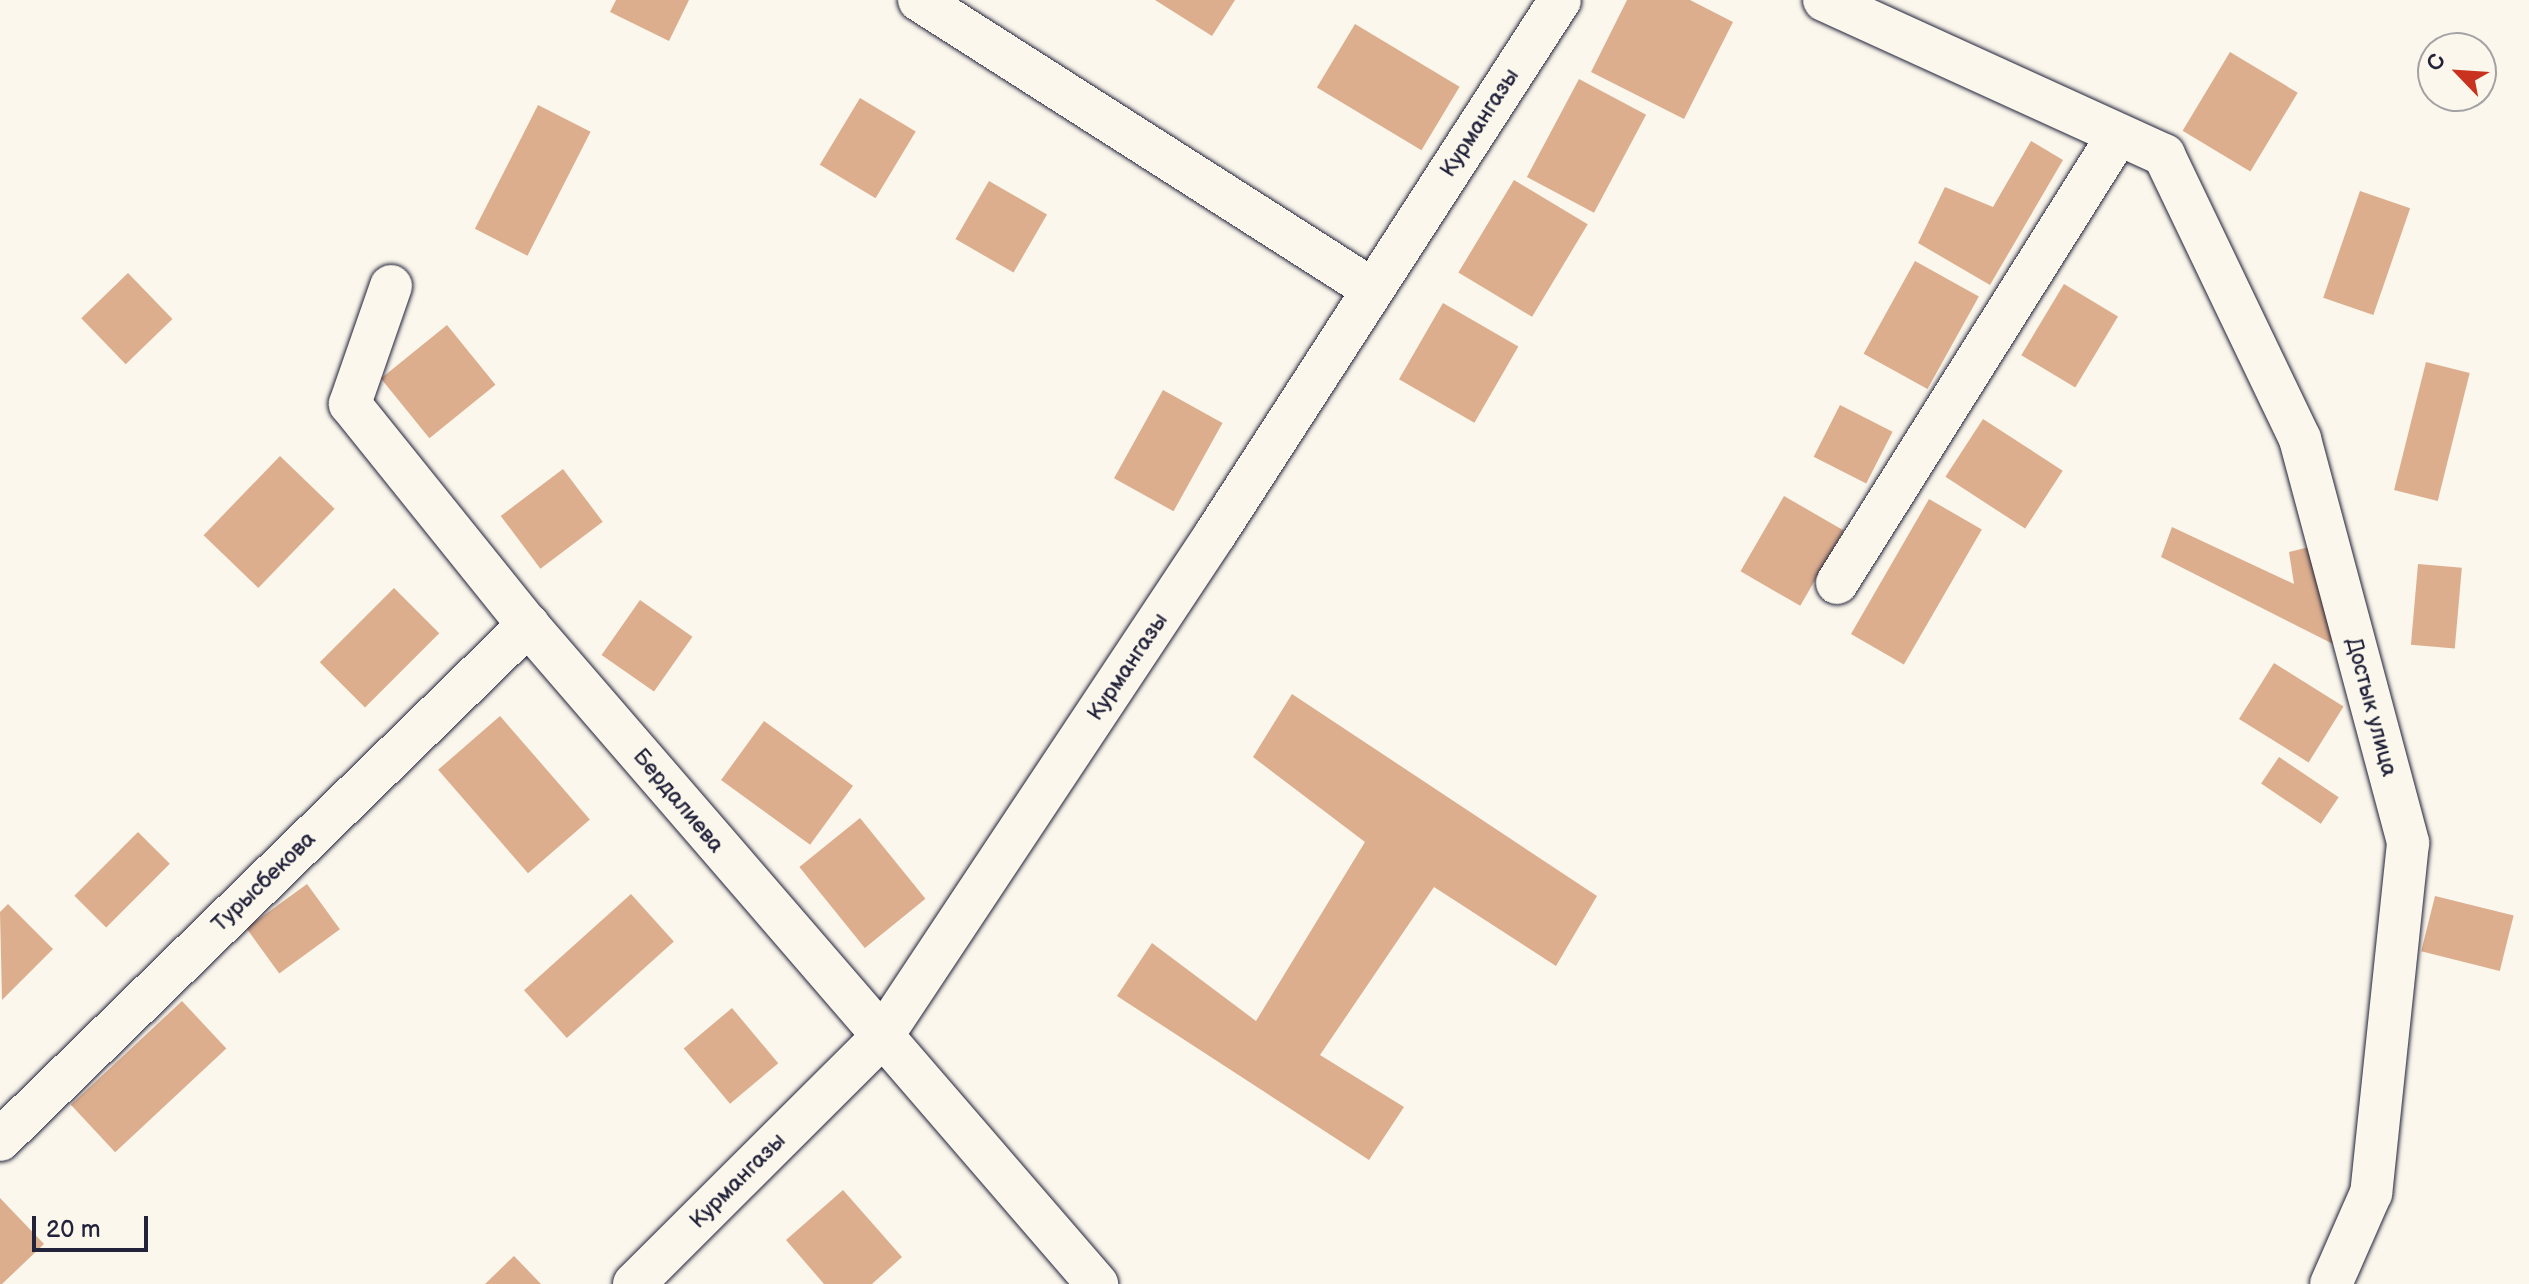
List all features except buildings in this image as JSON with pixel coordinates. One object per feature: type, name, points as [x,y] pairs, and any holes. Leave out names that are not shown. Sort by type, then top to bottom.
[{"type":"street","points":[[919,0],[1372,289]]},
{"type":"street","name":"Курмангазы","points":[[634,1284],[881,1038],[1560,0]]},
{"type":"street","points":[[1824,0],[2118,135],[1837,583]]},
{"type":"street","name":"Достык улица","points":[[2118,135],[2164,155],[2300,439],[2408,843],[2371,1193],[2331,1284]]},
{"type":"street","name":"Бердалиева","points":[[391,286],[350,404],[528,625],[881,1038],[1097,1284]]},
{"type":"street","name":"Турысбекова","points":[[0,1140],[528,625]]}]
